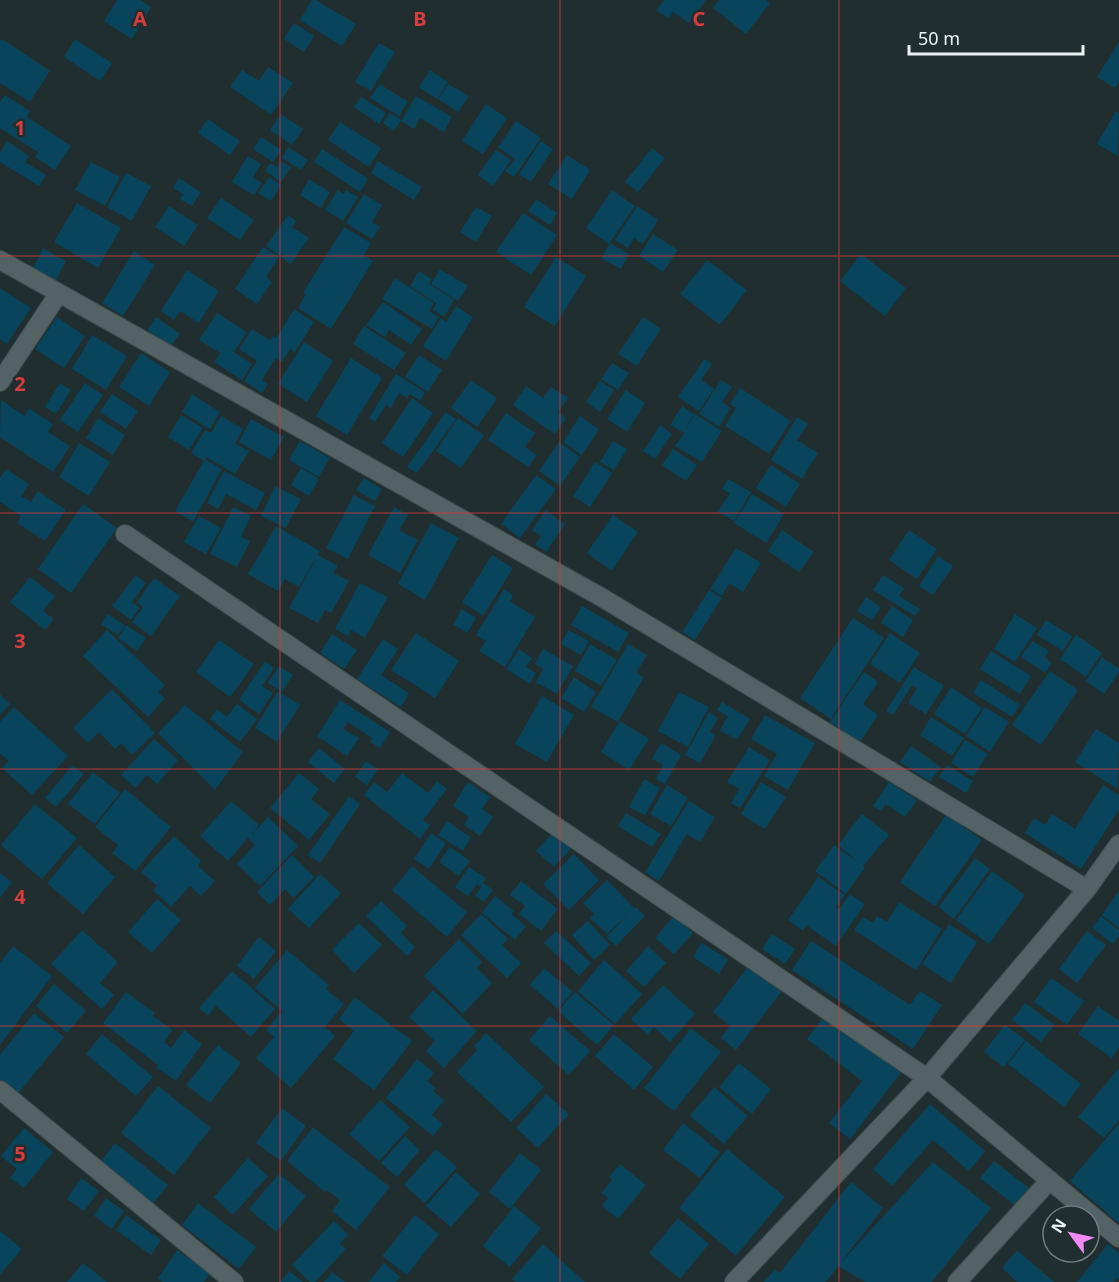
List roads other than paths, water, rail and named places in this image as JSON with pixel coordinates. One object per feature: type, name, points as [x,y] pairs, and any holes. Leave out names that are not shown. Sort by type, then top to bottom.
[{"type":"street","points":[[0,260],[601,597],[1087,889]]},
{"type":"street","points":[[0,382],[58,293]]},
{"type":"street","points":[[125,534],[927,1078],[1119,1238]]},
{"type":"street","points":[[734,1282],[927,1078],[1087,889],[1119,844]]},
{"type":"street","points":[[0,1090],[234,1282]]},
{"type":"street","points":[[957,1282],[1050,1180]]}]
